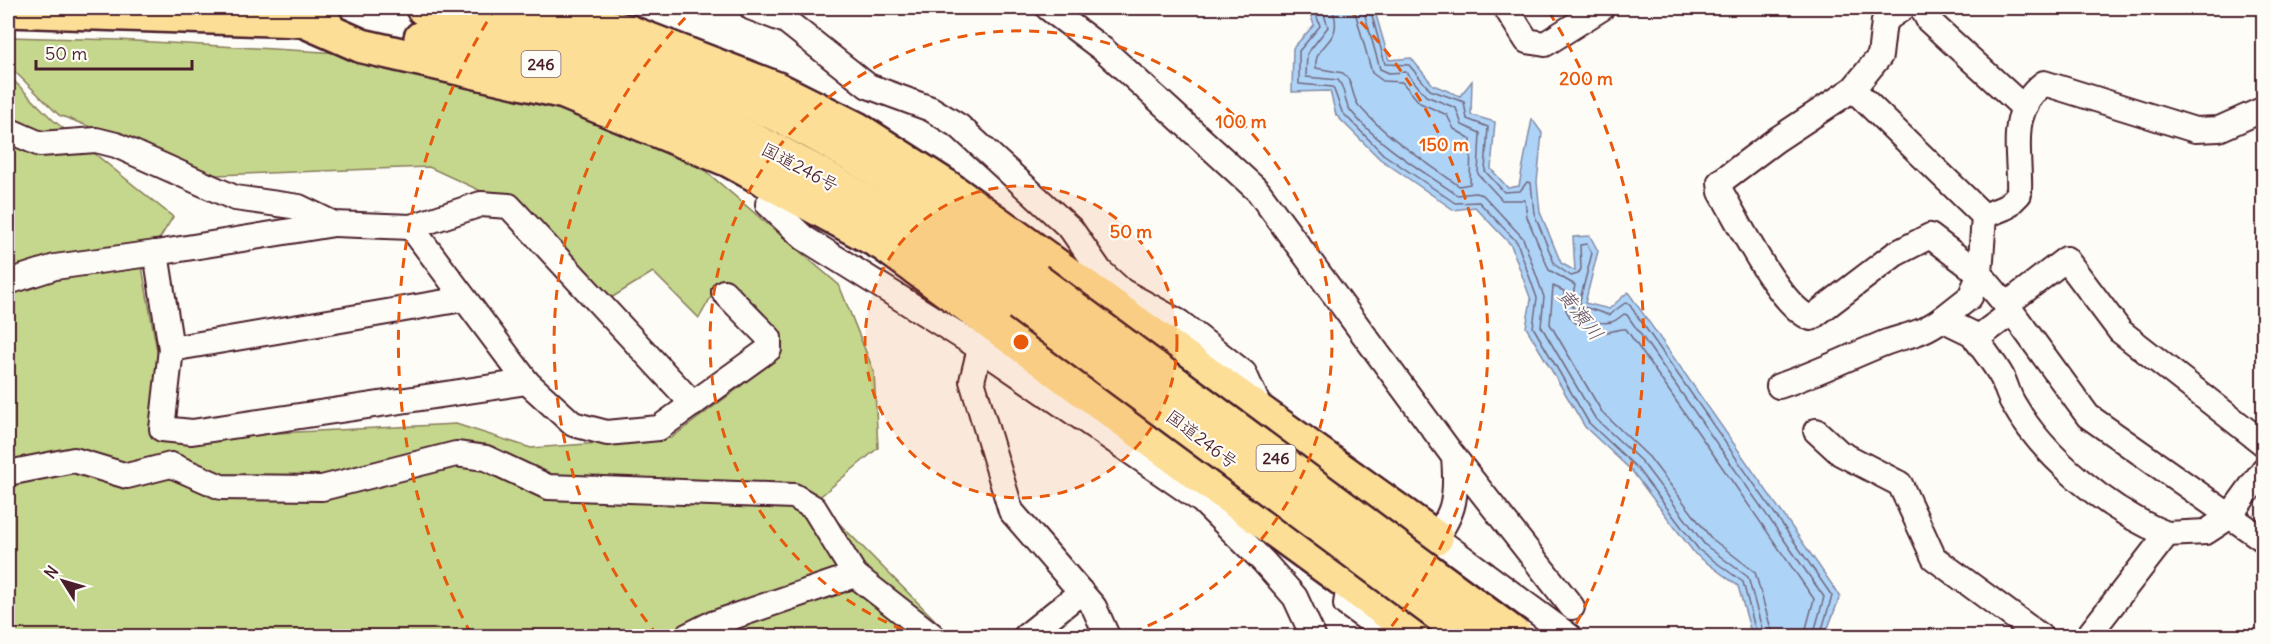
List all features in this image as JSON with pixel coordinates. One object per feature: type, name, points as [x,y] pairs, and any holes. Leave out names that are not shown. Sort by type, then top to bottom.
[{"type":"highway","name":"国道246号","points":[[423,8],[494,20],[615,52],[725,92],[826,141],[876,170],[915,194],[1028,292],[1468,636]]},
{"type":"highway","points":[[528,8],[626,31],[777,90],[857,129],[944,185],[1436,538]]},
{"type":"highway","name":"国道246号","points":[[8,10],[305,21],[397,33],[495,51],[606,82],[712,122],[812,170],[897,222],[1028,292],[1516,636]]},
{"type":"highway","points":[[305,21],[362,46],[564,92],[729,160],[883,244],[1210,494],[1349,585],[1388,624],[1420,636]]},
{"type":"street","points":[[752,8],[786,21],[868,86],[931,108],[960,127],[1071,230],[1100,271],[1122,291],[1179,322],[1244,373],[1262,413]]},
{"type":"street","points":[[1048,8],[1105,51],[1258,191],[1454,457],[1572,607]]},
{"type":"street","points":[[1506,8],[1527,41],[1545,44],[1602,8]]},
{"type":"street","points":[[1903,8],[1884,21],[1880,56],[1853,89],[1776,140],[1720,182],[1721,192],[1771,277],[1799,314],[1811,318],[1896,254],[1930,236],[1980,274],[2009,308],[2088,417],[2229,518],[2264,540]]},
{"type":"street","points":[[1922,8],[1929,21],[2023,107]]},
{"type":"street","points":[[1984,216],[2006,207],[2019,194],[2020,160],[2016,131],[2023,107],[2033,92],[2044,83],[2195,130],[2219,129],[2264,109]]},
{"type":"street","points":[[1779,386],[1822,372],[1887,342],[1922,333],[1970,297],[1980,274],[1984,216],[1853,89]]},
{"type":"street","points":[[8,130],[40,144],[96,140],[116,144],[235,198],[299,207],[334,224]]},
{"type":"street","points":[[8,282],[55,267],[334,224],[411,227],[481,204],[509,206],[693,404]]},
{"type":"street","points":[[768,204],[804,238],[1210,494],[1295,597],[1313,636]]},
{"type":"street","points":[[411,227],[527,382],[573,424],[607,433],[659,428],[770,349],[769,338],[724,292]]},
{"type":"street","points":[[156,253],[171,349],[162,429],[192,432],[527,382]]},
{"type":"street","points":[[1976,339],[2066,259],[2120,331],[2264,444]]},
{"type":"street","points":[[171,349],[463,298]]},
{"type":"street","points":[[1942,319],[1973,334],[2002,377],[2013,403],[2054,458],[2081,482],[2147,526],[2167,534],[2206,532],[2229,518],[2264,469]]},
{"type":"street","points":[[980,348],[972,381],[1011,511],[1094,607],[1107,636]]},
{"type":"street","points":[[1816,431],[1840,453],[1900,484],[1934,558],[2015,621],[2040,636]]},
{"type":"street","points":[[8,473],[74,460],[127,476],[171,465],[221,487],[322,488],[456,454],[486,458],[548,487],[794,496],[814,508],[855,574],[933,636]]},
{"type":"street","points":[[1388,624],[1452,513],[1456,483],[1454,457]]},
{"type":"street","points":[[2088,636],[2167,534]]},
{"type":"street","points":[[1436,538],[1569,636]]},
{"type":"street","points":[[687,636],[709,625],[855,574]]},
{"type":"street","points":[[1026,636],[1081,592]]},
{"type":"green space","points":[[8,37],[118,40],[341,53],[562,108],[703,169],[839,285],[874,372],[878,448],[816,500],[951,636],[8,636],[8,75],[53,120],[173,217],[142,267],[159,362],[152,433],[199,437],[456,424],[531,448],[671,438],[740,387],[780,349],[715,290],[699,318],[653,272],[611,298],[520,209],[429,167],[216,175],[59,115],[8,65]]},
{"type":"water","name":"黄瀬川","points":[[1308,8],[1374,8],[1389,60],[1411,58],[1433,85],[1460,96],[1472,81],[1471,115],[1495,122],[1491,169],[1508,188],[1519,186],[1532,119],[1542,133],[1537,182],[1540,212],[1561,263],[1575,271],[1573,237],[1590,236],[1598,251],[1585,303],[1609,309],[1628,292],[1840,596],[1825,636],[1752,636],[1738,586],[1695,554],[1632,471],[1585,427],[1526,327],[1531,300],[1511,245],[1475,207],[1454,210],[1380,159],[1336,115],[1330,91],[1292,92],[1293,48],[1314,25]]}]
